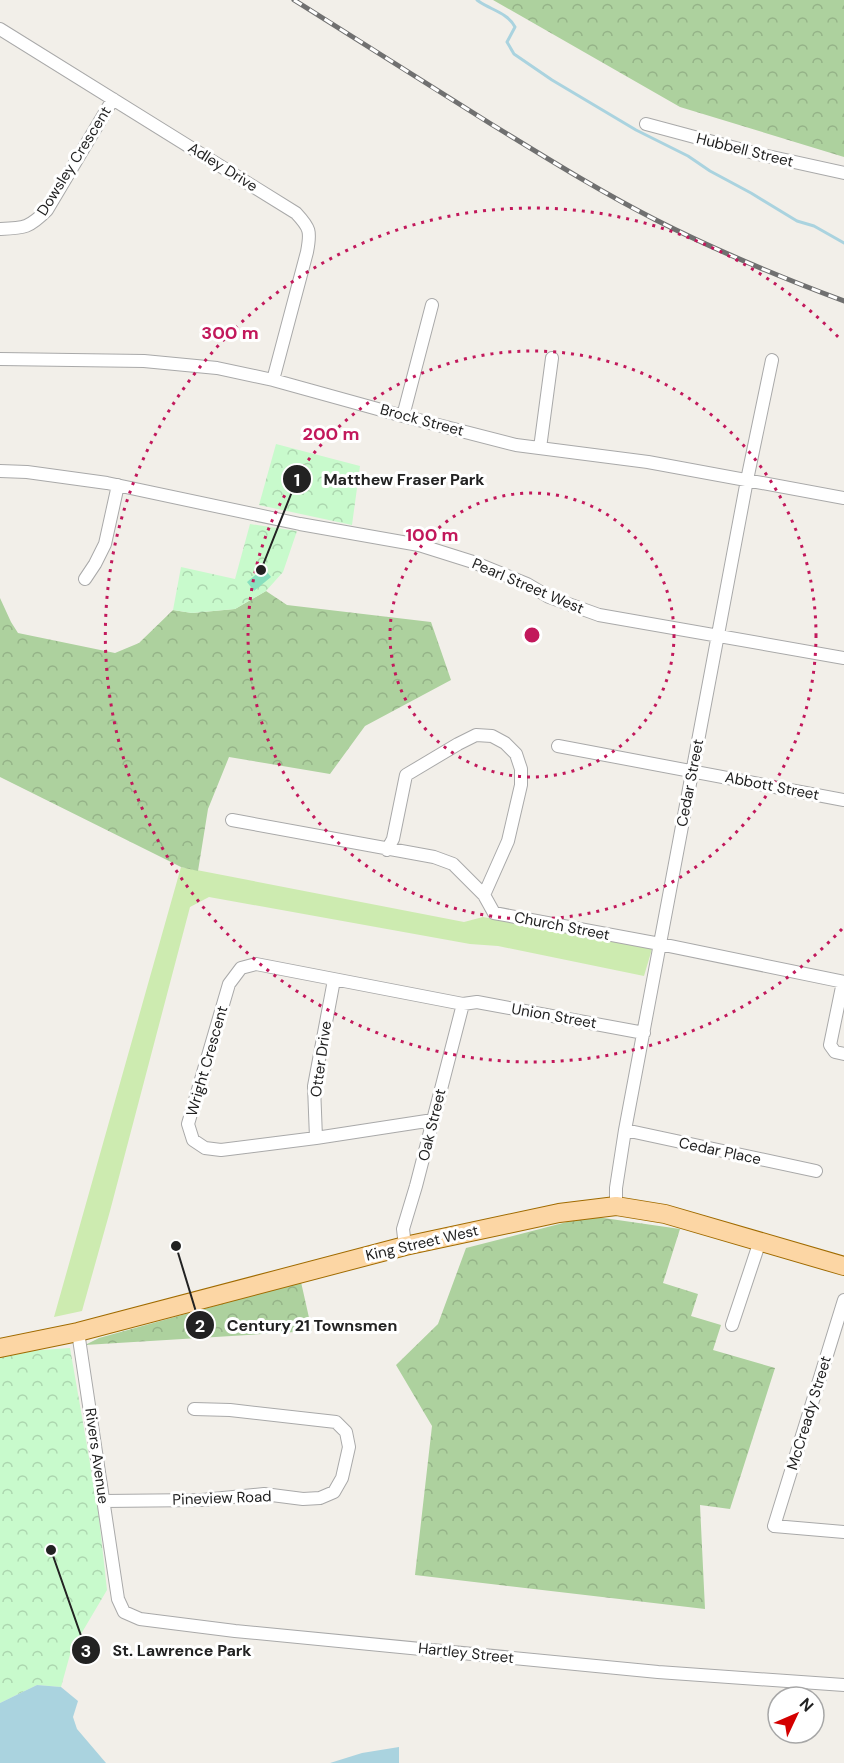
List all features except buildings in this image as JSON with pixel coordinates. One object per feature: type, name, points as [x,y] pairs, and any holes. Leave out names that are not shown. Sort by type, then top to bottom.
[{"type":"main road","name":"King Street West","points":[[0,1348],[78,1332],[405,1245],[559,1213],[616,1206],[665,1214],[844,1266]]},
{"type":"street","name":"Adley Drive","points":[[0,29],[296,213],[306,224],[310,235],[307,252],[273,380]]},
{"type":"street","name":"Dowsley Crescent","points":[[0,229],[24,228],[47,210],[113,99]]},
{"type":"street","name":"Hubbell Street","points":[[646,124],[758,154],[844,172]]},
{"type":"street","points":[[403,417],[432,305]]},
{"type":"street","name":"Brock Street","points":[[0,358],[144,361],[217,368],[273,380],[368,405],[403,417],[516,445],[648,462],[844,498]]},
{"type":"street","points":[[540,448],[552,358]]},
{"type":"street","name":"Cedar Street","points":[[616,1206],[616,1188],[625,1130],[747,480],[772,360]]},
{"type":"street","name":"Pearl Street West","points":[[0,471],[27,472],[118,485],[300,524],[419,545],[473,562],[527,584],[549,597],[599,615],[844,658]]},
{"type":"street","points":[[85,579],[105,544],[118,485]]},
{"type":"street","points":[[387,850],[393,839],[406,776],[476,735],[492,736],[505,743],[516,754],[521,769],[521,786],[508,841],[484,895]]},
{"type":"street","name":"Abbott Street","points":[[558,746],[844,800]]},
{"type":"street","name":"Church Street","points":[[232,820],[434,857],[453,864],[484,895],[494,913],[843,982]]},
{"type":"street","name":"Wright Crescent","points":[[433,1120],[221,1150],[205,1148],[193,1140],[188,1124],[229,984],[241,968],[256,964],[463,1004]]},
{"type":"street","name":"Otter Drive","points":[[316,1138],[314,1086],[334,980]]},
{"type":"street","points":[[843,982],[830,1045],[835,1052],[844,1054]]},
{"type":"street","name":"Union Street","points":[[463,1004],[477,1002],[644,1033]]},
{"type":"street","name":"Oak Street","points":[[405,1245],[403,1229],[463,1004]]},
{"type":"street","name":"Cedar Place","points":[[625,1130],[816,1171]]},
{"type":"street","points":[[732,1324],[760,1241]]},
{"type":"street","name":"McCready Street","points":[[844,1300],[774,1526],[844,1532]]},
{"type":"street","name":"Rivers Avenue","points":[[78,1332],[115,1580]]},
{"type":"street","name":"Pineview Road","points":[[103,1501],[202,1500],[264,1494],[303,1499],[320,1498],[334,1492],[342,1478],[349,1447],[346,1432],[336,1422],[230,1410],[194,1409]]},
{"type":"street","name":"Hartley Street","points":[[115,1580],[118,1599],[124,1612],[140,1619],[235,1631],[658,1672],[844,1685]]},
{"type":"green space","points":[[493,0],[844,0],[844,157],[680,107]]},
{"type":"green space","points":[[276,444],[360,466],[352,525],[259,505]]},
{"type":"green space","points":[[250,524],[297,531],[283,572],[266,591],[235,609],[192,613],[173,610],[181,567],[235,579]]},
{"type":"green space","points":[[264,568],[271,577],[254,591],[247,582]]},
{"type":"green space","points":[[266,591],[287,605],[431,622],[451,680],[365,726],[330,774],[229,757],[208,809],[198,871],[181,867],[0,777],[0,598],[18,633],[115,653],[139,643],[173,610],[192,613],[235,609]]},
{"type":"green space","points":[[181,867],[464,922],[483,917],[652,949],[644,976],[498,946],[470,944],[209,897],[190,907],[82,1311],[54,1317]]},
{"type":"green space","points":[[590,1216],[680,1229],[663,1283],[698,1294],[691,1316],[721,1325],[713,1350],[775,1368],[730,1509],[700,1505],[705,1609],[415,1575],[432,1426],[396,1365],[438,1324],[466,1248]]},
{"type":"green space","points":[[301,1282],[312,1331],[85,1345],[99,1338]]},
{"type":"green space","points":[[70,1348],[98,1509],[107,1590],[71,1651],[61,1687],[37,1685],[0,1703],[0,1353]]},
{"type":"water","points":[[37,1685],[61,1687],[78,1701],[73,1717],[77,1729],[106,1763],[0,1763],[0,1703]]},
{"type":"water","points":[[399,1747],[399,1763],[330,1763],[362,1753]]},
{"type":"waterway","points":[[477,0],[512,22],[515,27],[507,42],[514,54],[552,80],[636,130],[688,156],[797,221],[814,226],[844,243]]},
{"type":"railway","points":[[294,0],[572,174],[635,209],[725,253],[844,301]]},
{"type":"place","name":"Matthew Fraser Park","points":[[261,570]]},
{"type":"place","name":"Century 21 Townsmen","points":[[176,1246]]},
{"type":"place","name":"St. Lawrence Park","points":[[51,1550]]}]
